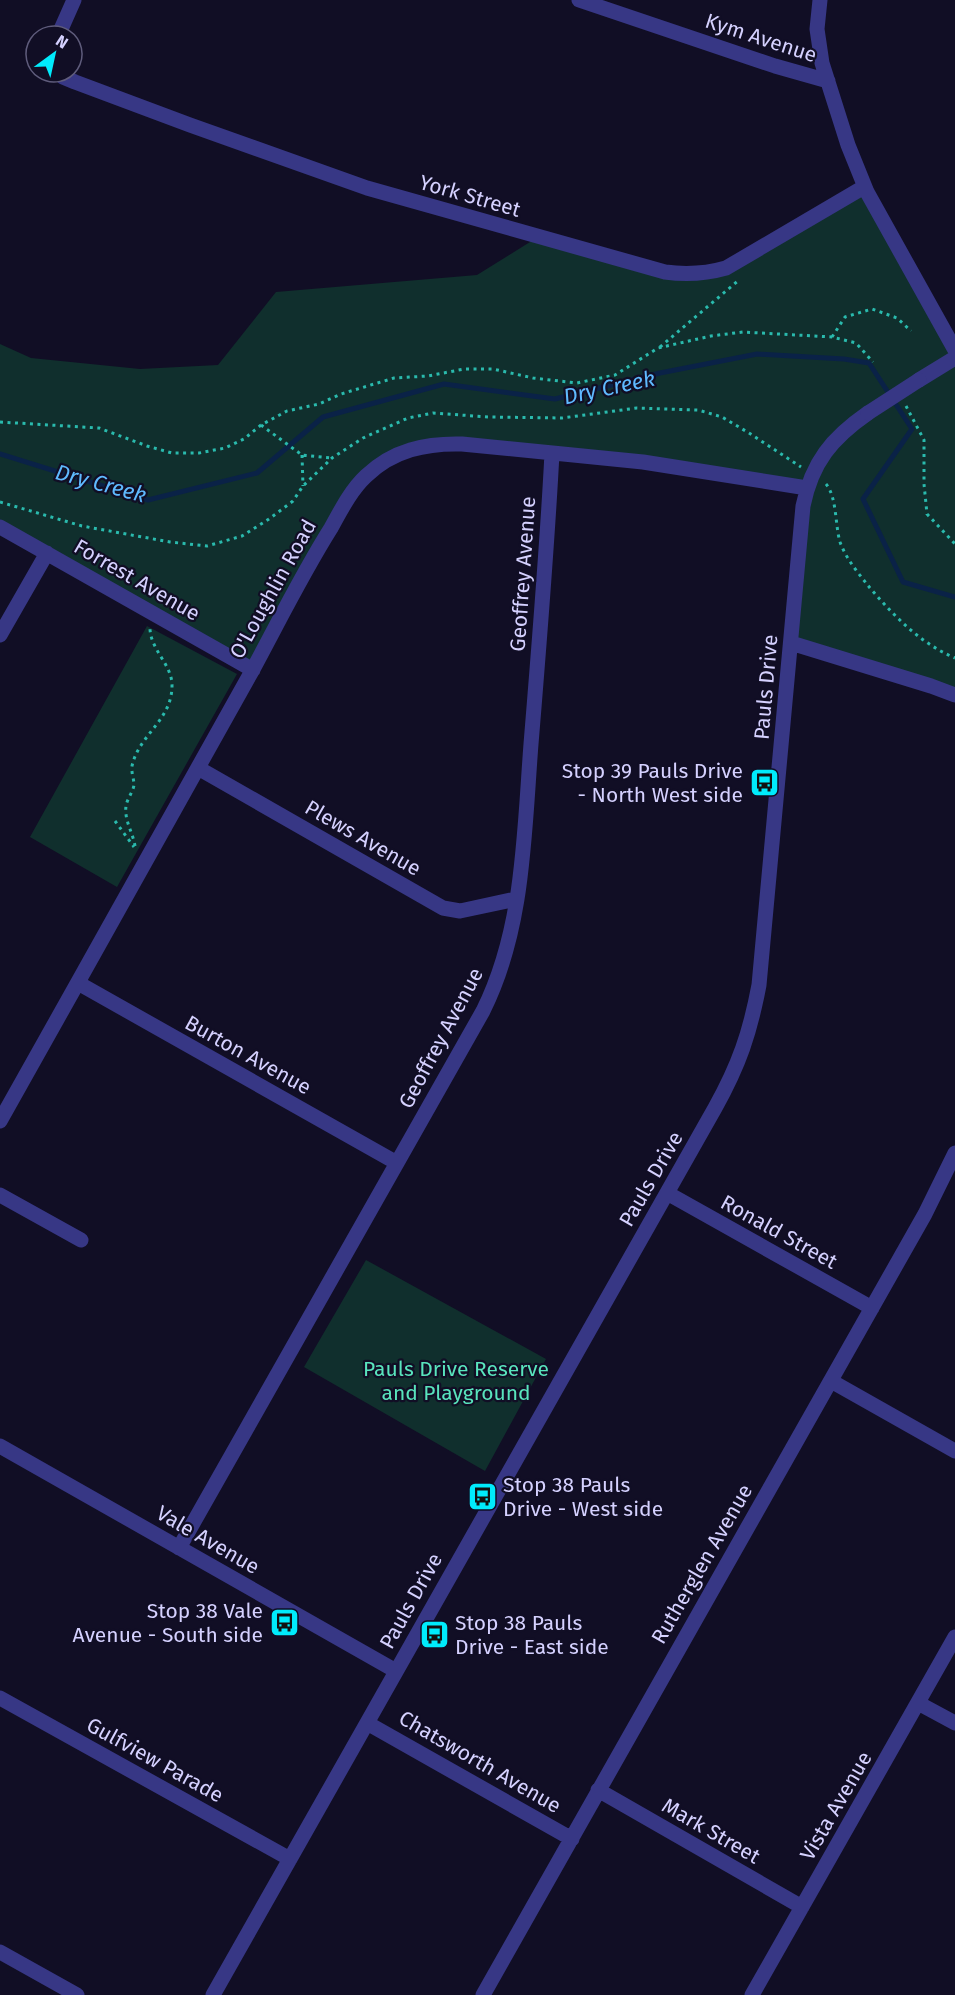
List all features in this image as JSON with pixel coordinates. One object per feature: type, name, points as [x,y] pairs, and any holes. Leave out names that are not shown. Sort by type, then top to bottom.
[{"type":"street","points":[[63,24],[74,0]]},
{"type":"street","name":"Kym Avenue","points":[[579,0],[775,66],[828,81]]},
{"type":"street","points":[[820,0],[818,39],[828,81],[864,187],[955,350]]},
{"type":"street","name":"York Street","points":[[80,84],[367,188],[665,272],[686,275],[704,274],[726,268],[864,187]]},
{"type":"street","name":"Pauls Drive","points":[[213,1995],[731,1078],[743,1051],[753,1019],[763,954],[801,520],[810,482],[822,456],[842,432],[955,358]]},
{"type":"street","name":"O'Loughlin Road","points":[[0,1121],[253,670],[317,550],[346,501],[374,468],[411,448],[436,444],[462,444],[644,462],[810,482]]},
{"type":"street","name":"Geoffrey Avenue","points":[[179,1548],[494,989],[508,949],[521,868],[544,596],[552,453]]},
{"type":"street","name":"Forrest Avenue","points":[[0,527],[253,670]]},
{"type":"street","points":[[0,635],[47,553]]},
{"type":"street","points":[[791,643],[955,695]]},
{"type":"street","name":"Plews Avenue","points":[[198,768],[444,908],[459,911],[516,899]]},
{"type":"street","name":"Burton Avenue","points":[[78,983],[397,1163]]},
{"type":"street","name":"Rutherglen Avenue","points":[[483,1995],[925,1214],[955,1153]]},
{"type":"street","name":"Ronald Street","points":[[667,1193],[872,1308]]},
{"type":"street","points":[[0,1195],[81,1240]]},
{"type":"street","points":[[831,1381],[955,1451]]},
{"type":"street","name":"Vale Avenue","points":[[0,1446],[396,1671]]},
{"type":"street","name":"Vista Avenue","points":[[752,1995],[955,1637]]},
{"type":"street","name":"Gulfview Parade","points":[[0,1698],[290,1859]]},
{"type":"street","points":[[918,1703],[955,1723]]},
{"type":"street","name":"Chatsworth Avenue","points":[[367,1723],[572,1839]]},
{"type":"street","name":"Mark Street","points":[[598,1790],[802,1907]]},
{"type":"street","points":[[0,1952],[77,1995]]},
{"type":"path","points":[[0,422],[99,428],[172,453],[199,453],[225,448],[244,440],[261,425],[287,411],[319,404],[341,394],[394,378],[428,376],[465,369],[493,369],[533,378],[577,383],[615,375],[658,348],[737,283],[742,275]]},
{"type":"path","points":[[832,337],[845,317],[872,309],[897,318],[911,331]]},
{"type":"path","points":[[658,348],[711,336],[743,332],[832,337],[856,343],[873,362]]},
{"type":"path","points":[[906,405],[924,440],[927,514],[955,544]]},
{"type":"path","points":[[0,502],[82,526],[170,542],[207,546],[242,536],[293,501],[303,486],[332,458],[363,438],[408,418],[433,412],[488,417],[562,418],[637,408],[698,410],[722,417],[749,432],[810,482],[824,481],[829,487],[841,543],[858,573],[910,632],[940,652],[955,658]]},
{"type":"path","points":[[261,425],[302,455],[332,458]]},
{"type":"path","points":[[302,455],[303,486]]},
{"type":"path","points":[[135,848],[126,806],[134,786],[132,767],[145,739],[161,720],[168,707],[172,682],[154,645],[149,624]]},
{"type":"path","points":[[116,821],[139,854]]},
{"type":"green space","points":[[864,187],[955,349],[955,701],[791,643],[809,482],[436,444],[364,478],[253,670],[0,528],[0,344],[31,358],[140,369],[218,365],[276,292],[477,275],[538,237],[665,272],[718,271]]},
{"type":"green space","points":[[147,626],[237,674],[117,887],[30,837]]},
{"type":"green space","name":"Pauls Drive Reserve and Playground","points":[[366,1260],[546,1359],[485,1471],[304,1367]]},
{"type":"waterway","name":"Dry Creek","points":[[0,454],[148,500],[257,473],[323,417],[444,384],[555,399],[660,373],[757,354],[844,359],[869,363],[912,429],[863,499],[903,582],[955,597]]},
{"type":"place","name":"Stop 39 Pauls Drive - North West side","points":[[764,783]]},
{"type":"place","name":"Stop 38 Pauls Drive - West side","points":[[482,1497]]},
{"type":"place","name":"Stop 38 Vale Avenue - South side","points":[[284,1623]]},
{"type":"place","name":"Stop 38 Pauls Drive - East side","points":[[434,1635]]}]
